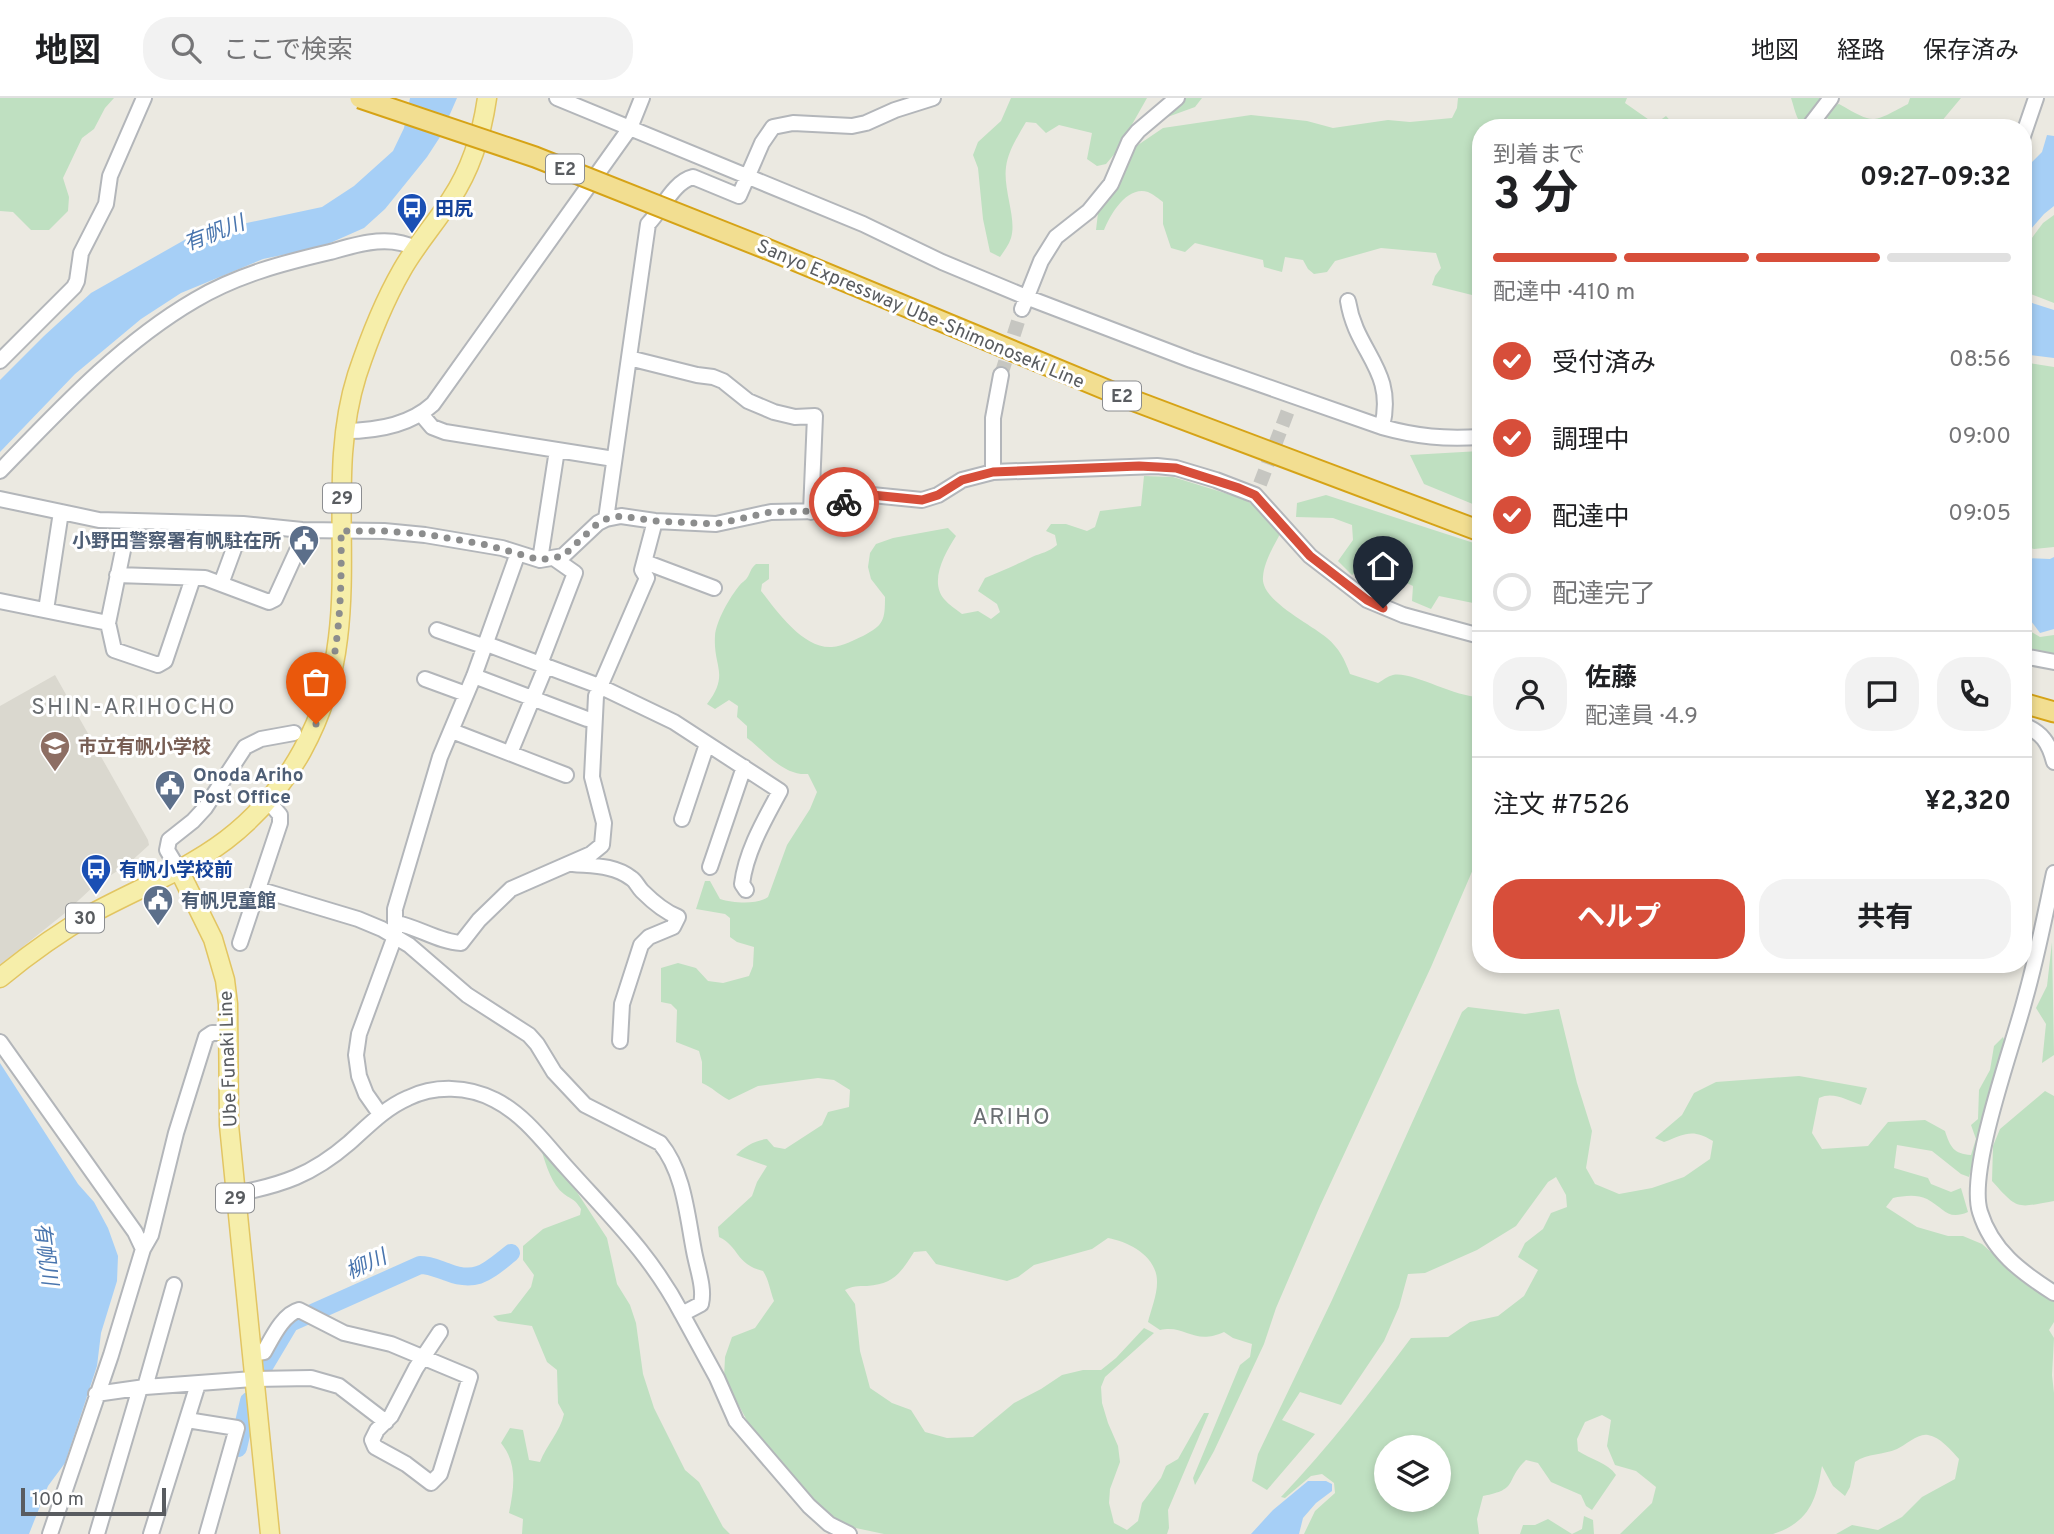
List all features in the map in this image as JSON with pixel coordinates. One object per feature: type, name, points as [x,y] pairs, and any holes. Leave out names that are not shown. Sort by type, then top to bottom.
[{"type":"highway","name":"Sanyo Expressway Ube-Shimonoseki Line","points":[[359,98],[535,157],[767,249],[1136,402],[1472,528]]},
{"type":"highway","points":[[2032,706],[2054,712]]},
{"type":"main road","name":"29","points":[[179,870],[224,841],[268,801],[316,724],[331,680],[341,615],[344,431],[355,382],[371,335],[402,269],[454,196],[465,175],[480,131],[487,98]]},
{"type":"main road","name":"30","points":[[0,978],[61,932],[179,870]]},
{"type":"main road","name":"Ube Funaki Line","points":[[179,870],[213,939],[225,979],[229,1125],[270,1534]]},
{"type":"street","points":[[0,361],[74,287],[81,253],[106,204],[110,176],[144,98]]},
{"type":"street","points":[[557,98],[863,224],[1024,303],[1291,402],[1415,436],[1472,437]]},
{"type":"street","points":[[344,431],[379,430],[421,414],[433,404],[630,128],[642,98]]},
{"type":"street","points":[[606,519],[648,225],[686,179],[693,177],[739,196],[762,143],[773,127],[793,123],[866,123],[933,98]]},
{"type":"street","points":[[1024,303],[1041,261],[1056,237],[1089,211],[1111,184],[1129,142],[1177,98]]},
{"type":"street","points":[[1815,119],[1831,98]]},
{"type":"street","points":[[2029,119],[2036,98]]},
{"type":"street","points":[[0,471],[120,355],[166,318],[196,299],[265,269],[358,245],[386,240],[404,242],[417,249]]},
{"type":"street","points":[[1348,301],[1356,331],[1379,371],[1386,395],[1382,427]]},
{"type":"street","points":[[629,358],[713,377],[723,381],[748,401],[774,412],[795,417],[815,416],[811,512]]},
{"type":"street","points":[[993,472],[993,418],[1001,375]]},
{"type":"street","points":[[421,414],[432,427],[445,432],[614,459]]},
{"type":"street","points":[[547,560],[557,450]]},
{"type":"street","points":[[547,560],[563,556],[598,523],[621,516],[655,521],[716,524],[771,512],[811,512],[872,495],[922,500],[938,495],[962,480],[993,472],[1157,466],[1176,468],[1258,490],[1310,556],[1367,600],[1403,615],[1472,634]]},
{"type":"street","points":[[0,499],[100,520],[243,524],[302,530],[425,534],[547,560],[575,573],[510,753]]},
{"type":"street","points":[[46,610],[61,512]]},
{"type":"street","points":[[129,521],[108,623],[114,650],[158,665],[165,661],[193,578]]},
{"type":"street","points":[[396,929],[407,925],[461,943],[479,920],[511,889],[591,854],[602,845],[605,835],[592,777],[594,711],[599,686],[617,652],[647,578],[642,570],[655,521]]},
{"type":"street","points":[[221,584],[243,524]]},
{"type":"street","points":[[117,575],[205,578],[269,602],[275,599],[301,542],[302,530]]},
{"type":"street","points":[[380,1115],[362,1085],[357,1066],[357,1044],[396,929],[395,909],[440,757],[474,676],[518,553]]},
{"type":"street","points":[[645,562],[714,588]]},
{"type":"street","points":[[0,601],[108,623]]},
{"type":"street","points":[[437,630],[484,644],[599,686],[674,722],[780,791],[758,834],[743,875],[742,884],[746,890]]},
{"type":"street","points":[[2032,659],[2054,662]]},
{"type":"street","points":[[474,676],[587,719]]},
{"type":"street","points":[[425,679],[466,694]]},
{"type":"street","points":[[2032,728],[2050,746],[2054,762]]},
{"type":"street","points":[[452,731],[566,775]]},
{"type":"street","points":[[179,870],[167,850],[167,844],[205,808],[238,755],[253,742],[294,733]]},
{"type":"street","points":[[682,819],[707,744]]},
{"type":"street","points":[[710,867],[744,767]]},
{"type":"street","points":[[240,943],[280,819],[278,811],[268,801]]},
{"type":"street","points":[[572,863],[607,866],[620,872],[633,879],[641,891],[665,911],[678,917],[673,927],[649,937],[641,945],[622,1004],[620,1041]]},
{"type":"street","points":[[2054,873],[2051,902],[1991,1119],[1976,1189],[1979,1210],[1998,1250],[2015,1266],[2054,1293]]},
{"type":"street","points":[[258,889],[396,929],[467,995],[529,1035],[554,1072],[585,1105],[660,1143],[677,1173],[689,1218],[702,1297],[698,1307],[682,1314]]},
{"type":"street","points":[[50,1534],[143,1249],[150,1236],[176,1132],[206,1037],[212,1033],[228,1033]]},
{"type":"street","points":[[0,1042],[128,1221],[143,1249]]},
{"type":"street","points":[[235,1194],[272,1187],[298,1178],[333,1156],[380,1115],[406,1099],[442,1089],[476,1092],[508,1108],[526,1123],[642,1250],[666,1284],[717,1378],[736,1421],[809,1506],[828,1524],[849,1534]]},
{"type":"street","points":[[97,1534],[174,1285]]},
{"type":"street","points":[[251,1354],[264,1352],[285,1320],[292,1312],[299,1310],[344,1334],[391,1344],[423,1357],[470,1377],[439,1474],[431,1483],[406,1464],[374,1447],[373,1436],[400,1402],[423,1357],[439,1332]]},
{"type":"street","points":[[96,1394],[143,1387],[253,1379],[311,1378],[339,1386],[386,1422]]},
{"type":"street","points":[[151,1534],[198,1384]]},
{"type":"street","points":[[187,1420],[237,1428],[207,1534]]},
{"type":"shaded area","name":"市立有帆小学校","points":[[55,675],[149,845],[127,865],[95,885],[0,965],[0,706]]},
{"type":"green space","points":[[0,98],[114,98],[105,108],[94,129],[82,138],[63,178],[69,197],[68,211],[49,230],[31,230],[13,212],[0,211]]},
{"type":"green space","points":[[1011,98],[1147,98],[1117,151],[1106,164],[1097,166],[1087,159],[1092,133],[1059,125],[1046,133],[1036,123],[1026,122],[1007,161],[1006,185],[1012,230],[1009,243],[1000,257],[990,252],[983,219],[978,168],[973,155],[978,142],[1001,121]]},
{"type":"green space","points":[[1166,98],[1202,98],[1195,107],[1162,119],[1160,106]]},
{"type":"green space","points":[[1458,98],[1627,98],[1625,103],[1648,119],[1472,119],[1472,295],[1432,285],[1441,268],[1436,253],[1381,248],[1335,261],[1327,272],[1314,274],[1303,260],[1285,257],[1282,272],[1264,267],[1263,260],[1195,243],[1185,252],[1171,248],[1163,224],[1163,202],[1148,192],[1140,191],[1126,197],[1110,217],[1104,230],[1096,230],[1098,213],[1121,177],[1135,147],[1163,128],[1251,115],[1307,121],[1333,128],[1388,120],[1410,122],[1452,118]]},
{"type":"green space","points":[[1791,98],[1826,98],[1832,106],[1839,104],[1860,116],[1874,119],[1799,119]]},
{"type":"green space","points":[[1910,98],[1961,98],[1944,119],[1874,119],[1908,104]]},
{"type":"green space","points":[[2054,215],[2054,303],[2032,294],[2032,238],[2043,223]]},
{"type":"green space","points":[[2032,363],[2054,367],[2054,547],[2034,549]]},
{"type":"green space","points":[[1472,451],[1472,504],[1424,484],[1410,455]]},
{"type":"green space","points":[[1144,476],[1173,477],[1241,498],[1263,510],[1281,532],[1265,565],[1264,586],[1278,603],[1331,642],[1350,674],[1378,683],[1391,676],[1401,675],[1472,696],[1472,872],[1431,967],[1320,1206],[1276,1308],[1264,1344],[1214,1451],[1195,1485],[1193,1478],[1240,1365],[1250,1357],[1252,1344],[1224,1332],[1213,1336],[1197,1336],[1177,1330],[1160,1330],[1148,1322],[1156,1292],[1156,1274],[1148,1258],[1133,1247],[1108,1238],[1092,1249],[1034,1265],[1018,1277],[1007,1281],[936,1264],[926,1251],[914,1252],[900,1272],[890,1280],[845,1290],[855,1304],[860,1351],[870,1388],[892,1403],[911,1410],[925,1432],[947,1438],[973,1437],[1014,1403],[1062,1375],[1083,1370],[1101,1370],[1144,1328],[1154,1333],[1105,1377],[1101,1387],[1102,1403],[1118,1446],[1120,1462],[1110,1489],[1109,1503],[1114,1523],[1127,1530],[1138,1521],[1142,1503],[1161,1478],[1166,1466],[1178,1459],[1204,1413],[1209,1413],[1168,1510],[1167,1534],[884,1534],[851,1527],[830,1517],[758,1441],[724,1378],[725,1357],[732,1337],[755,1328],[774,1301],[763,1271],[742,1260],[730,1245],[719,1237],[718,1227],[752,1196],[767,1166],[736,1155],[750,1144],[767,1139],[774,1147],[785,1149],[822,1125],[828,1112],[849,1107],[850,1090],[834,1080],[818,1078],[758,1086],[729,1100],[702,1083],[699,1051],[676,1042],[677,1010],[671,1004],[661,1002],[661,968],[678,963],[696,968],[708,981],[723,983],[749,976],[753,966],[754,947],[730,937],[730,918],[725,914],[696,909],[705,881],[710,881],[720,899],[751,902],[768,897],[787,845],[810,809],[817,792],[808,774],[799,774],[783,767],[747,738],[747,726],[737,717],[738,706],[729,700],[715,709],[707,704],[718,685],[719,677],[716,630],[728,603],[753,567],[756,564],[769,564],[769,579],[762,584],[761,591],[792,627],[811,642],[821,646],[832,647],[852,641],[879,625],[884,617],[885,597],[871,579],[868,567],[870,553],[876,544],[893,538],[948,528],[956,536],[940,567],[940,592],[946,601],[962,614],[978,611],[991,619],[1000,612],[997,604],[978,591],[985,578],[1057,545],[1055,535],[1046,531],[1051,524],[1066,524],[1087,531],[1095,527],[1100,511],[1141,506]]},
{"type":"green space","points":[[1326,495],[1472,542],[1472,603],[1439,596],[1431,609],[1412,601],[1413,586],[1369,565],[1352,575],[1338,561],[1353,540],[1352,525],[1333,518],[1296,517],[1297,503]]},
{"type":"green space","points":[[2032,632],[2040,637],[2054,635],[2054,658],[2032,654]]},
{"type":"green space","points":[[2052,942],[2054,1055],[2042,1063],[2046,1024],[2036,1008],[2047,986]]},
{"type":"green space","points":[[1468,1007],[1525,1014],[1559,1009],[1592,1131],[1586,1168],[1595,1184],[1619,1194],[1652,1188],[1684,1177],[1710,1159],[1713,1141],[1694,1133],[1664,1142],[1655,1138],[1682,1115],[1694,1093],[1716,1082],[1799,1076],[1867,1088],[1861,1105],[1835,1096],[1819,1098],[1812,1133],[1822,1149],[1868,1146],[1888,1122],[1925,1120],[1945,1131],[1957,1151],[1971,1155],[1976,1139],[1971,1125],[1978,1119],[1979,1090],[1990,1070],[1994,1046],[2003,1037],[2007,1047],[1969,1177],[1961,1174],[1932,1151],[1897,1145],[1894,1168],[1928,1178],[1931,1184],[1951,1192],[1961,1188],[1968,1212],[1950,1214],[1923,1197],[1914,1196],[1893,1198],[1886,1207],[1917,1227],[1948,1236],[1963,1236],[1982,1244],[2019,1277],[2054,1301],[2054,1322],[2049,1330],[2054,1338],[2054,1534],[1836,1534],[1852,1525],[1878,1530],[1902,1517],[1922,1497],[1955,1479],[1959,1459],[1941,1441],[1924,1435],[1897,1449],[1855,1462],[1850,1487],[1845,1496],[1833,1486],[1822,1466],[1814,1499],[1809,1508],[1795,1523],[1773,1534],[1620,1534],[1652,1503],[1656,1487],[1636,1471],[1615,1465],[1607,1446],[1611,1420],[1602,1415],[1585,1422],[1577,1439],[1578,1451],[1604,1464],[1616,1475],[1592,1510],[1586,1506],[1581,1495],[1551,1482],[1538,1463],[1526,1460],[1507,1487],[1483,1496],[1477,1519],[1479,1534],[1304,1534],[1315,1511],[1335,1493],[1334,1483],[1322,1474],[1311,1476],[1285,1498],[1281,1497],[1365,1399],[1411,1338],[1448,1337],[1470,1322],[1498,1316],[1524,1296],[1538,1270],[1518,1257],[1525,1243],[1543,1229],[1551,1213],[1567,1207],[1566,1195],[1556,1177],[1548,1182],[1516,1226],[1477,1250],[1425,1273],[1408,1274],[1399,1307],[1384,1341],[1341,1405],[1300,1392],[1282,1420],[1315,1434],[1267,1490],[1252,1481],[1258,1454],[1332,1300],[1462,1012]]},
{"type":"green space","points":[[2045,1091],[2054,1096],[2054,1201],[2032,1205],[2019,1204],[2007,1197],[1992,1181],[1993,1146],[2000,1129]]},
{"type":"green space","points":[[542,1152],[571,1183],[607,1238],[617,1284],[630,1305],[636,1323],[643,1374],[654,1408],[685,1470],[699,1482],[723,1527],[730,1534],[522,1534],[523,1519],[509,1513],[513,1485],[512,1468],[501,1443],[510,1428],[523,1430],[529,1460],[540,1462],[560,1427],[564,1414],[558,1403],[557,1370],[547,1362],[532,1326],[498,1321],[493,1316],[511,1313],[531,1287],[534,1275],[523,1260],[523,1246],[543,1229],[580,1215],[579,1205],[564,1194],[553,1180]]},
{"type":"green space","points":[[1584,1516],[1593,1520],[1594,1534],[1572,1534],[1582,1529]]},
{"type":"green space","points":[[1548,1519],[1572,1534],[1520,1534],[1523,1525],[1535,1525]]},
{"type":"water","name":"有帆川","points":[[410,98],[457,98],[440,137],[427,157],[385,209],[364,228],[321,247],[263,259],[181,293],[141,319],[75,374],[0,452],[0,380],[91,293],[195,234],[322,207],[354,186],[393,151],[404,128]]},
{"type":"water","points":[[2047,135],[2054,136],[2054,206],[2032,228],[2032,162],[2042,152]]},
{"type":"water","points":[[2032,303],[2054,310],[2054,358],[2032,355]]},
{"type":"water","points":[[2054,557],[2054,629],[2040,633],[2032,622],[2032,558]]},
{"type":"water","name":"有帆川","points":[[0,1063],[78,1184],[94,1202],[108,1228],[118,1256],[117,1281],[101,1333],[97,1366],[65,1463],[48,1486],[29,1534],[0,1534]]},
{"type":"water","points":[[1308,1481],[1326,1481],[1332,1484],[1332,1491],[1316,1503],[1303,1518],[1299,1534],[1251,1534],[1273,1510]]},
{"type":"waterway","name":"柳川","points":[[262,1370],[290,1323],[420,1265],[466,1277],[474,1276],[489,1270],[511,1253]]},
{"type":"waterway","name":"柳川","points":[[238,1448],[249,1401]]},
{"type":"tunnel","points":[[1001,375],[1022,309]]},
{"type":"tunnel","points":[[1260,484],[1289,408]]},
{"type":"way so far","points":[[316,724],[331,680],[341,615],[341,531],[425,534],[502,548],[540,560],[563,556],[598,523],[621,516],[655,521],[716,524],[771,512],[819,511],[844,502]]},
{"type":"place","name":"田尻","points":[[412,235]]},
{"type":"place","name":"小野田警察署有帆駐在所","points":[[304,567]]},
{"type":"place","name":"市立有帆小学校","points":[[55,773]]},
{"type":"place","name":"Onoda Ariho Post Office","points":[[170,812]]},
{"type":"place","name":"有帆小学校前","points":[[96,896]]},
{"type":"place","name":"有帆児童館","points":[[158,927]]},
{"type":"district","name":"SHIN-ARIHOCHO","points":[[134,706]]},
{"type":"district","name":"ARIHO","points":[[1012,1116]]},
{"type":"route","points":[[844,502],[872,495],[922,500],[938,495],[962,480],[993,472],[1139,466],[1176,468],[1255,495],[1310,556],[1367,600],[1383,608]]}]
